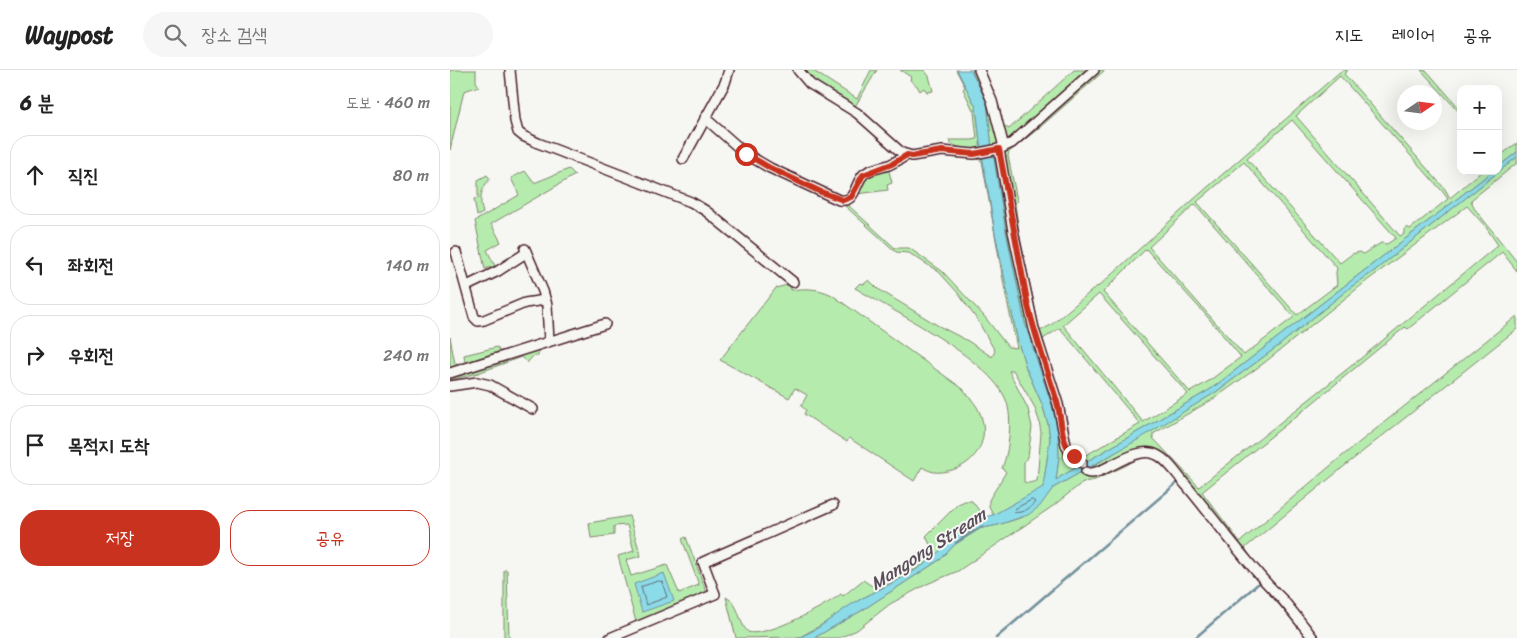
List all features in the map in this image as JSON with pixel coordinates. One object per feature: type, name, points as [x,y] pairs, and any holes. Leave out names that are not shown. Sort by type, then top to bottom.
[{"type":"street","points":[[510,70],[516,128],[523,136],[549,148],[691,202],[712,216],[793,282]]},
{"type":"street","points":[[683,159],[725,83],[729,70]]},
{"type":"street","points":[[798,70],[810,84],[858,113],[907,155],[912,156],[942,151],[974,154],[999,149],[1012,143],[1094,70]]},
{"type":"street","points":[[979,70],[992,101],[1013,231],[1034,329],[1058,404],[1066,445],[1070,453],[1082,463]]},
{"type":"street","points":[[705,118],[746,154],[770,168],[839,200],[847,200],[851,197],[860,178],[866,172],[892,164],[907,155]]},
{"type":"street","points":[[467,286],[498,271],[526,251],[543,292],[549,322],[549,341]]},
{"type":"street","points":[[456,252],[467,286],[474,317],[478,321],[525,303],[545,300]]},
{"type":"street","points":[[450,373],[605,324]]},
{"type":"street","points":[[450,386],[477,382],[490,385],[533,409]]},
{"type":"street","points":[[1086,472],[1094,474],[1120,460],[1141,454],[1149,453],[1160,457],[1179,477],[1257,573],[1283,600],[1313,638]]},
{"type":"street","points":[[610,638],[714,594],[703,562],[833,506]]},
{"type":"green space","points":[[450,70],[476,70],[476,82],[479,86],[464,91],[450,150]]},
{"type":"green space","points":[[802,70],[812,70],[857,99],[871,70],[877,70],[854,108],[816,84]]},
{"type":"green space","points":[[900,70],[924,70],[929,76],[933,91],[927,92],[924,88],[920,91],[910,80],[911,77]]},
{"type":"green space","points":[[956,70],[976,107],[981,150],[962,149],[950,143],[949,140],[977,139],[974,112],[963,89],[965,87]]},
{"type":"green space","points":[[971,70],[977,70],[981,79],[1000,144],[992,148],[987,103]]},
{"type":"green space","points":[[1074,70],[1088,70],[1011,139],[1006,140],[995,104],[1003,125],[1009,129]]},
{"type":"green space","points":[[1095,70],[1105,70],[1009,152],[1008,156],[1017,200],[1015,204],[1022,252],[1040,331],[1051,325],[1099,286],[1193,200],[1342,70],[1348,70],[1344,74],[1445,189],[1450,198],[1477,175],[1488,175],[1211,389],[1084,463],[1072,452],[1068,445],[1059,402],[1030,308],[1001,153]],"holes":[[[1340,76],[1448,199],[1410,229],[1406,227],[1404,234],[1400,236],[1296,116]],[[1292,120],[1396,238],[1387,244],[1381,243],[1363,254],[1360,252],[1352,254],[1340,263],[1247,159]],[[1244,162],[1337,268],[1337,285],[1297,315],[1197,202]],[[1195,204],[1294,317],[1244,355],[1149,247]],[[1146,249],[1241,357],[1209,381],[1190,392],[1103,292]],[[1099,294],[1188,394],[1143,422],[1063,325]],[[1060,328],[1140,424],[1088,454],[1081,456],[1074,451],[1068,439],[1061,402],[1043,339]]]},
{"type":"green space","points":[[1421,70],[1426,70],[1439,85],[1435,85]]},
{"type":"green space","points":[[1442,88],[1457,105],[1457,110],[1442,93]]},
{"type":"green space","points":[[1517,143],[1517,152],[1502,164],[1502,154]]},
{"type":"green space","points":[[993,153],[996,153],[1012,233],[1008,235],[1010,240],[1014,239],[1065,448],[1063,458],[1065,460],[1071,459],[1080,466],[1056,481],[1059,457],[1058,432],[1053,409],[1025,323],[1006,231]]},
{"type":"green space","points":[[982,155],[995,233],[1018,342],[1026,368],[1042,404],[1050,439],[1043,488],[993,515],[989,506],[989,500],[1006,472],[1002,468],[1007,453],[1009,434],[1009,416],[1006,400],[996,384],[981,368],[961,353],[939,337],[855,288],[860,283],[864,284],[869,280],[878,289],[992,357],[995,351],[978,321],[958,293],[939,272],[909,253],[896,252],[845,206],[862,179],[888,167],[892,183],[887,185],[888,190],[857,194],[849,206],[895,248],[909,248],[942,271],[984,316],[1008,347],[1017,348],[1005,291],[982,161],[975,157]],"holes":[[[1013,370],[1034,406],[1041,433],[1037,481],[1029,483],[1024,482],[1024,462],[1028,456],[1032,427],[1028,409],[1009,371]]]},
{"type":"green space","points":[[1517,157],[1517,163],[1471,200],[1474,208],[1517,262],[1517,271],[1502,252],[1408,329],[1405,327],[1202,492],[1240,542],[1341,457],[1517,316],[1517,329],[1245,548],[1256,565],[1317,638],[1314,638],[1156,450],[1152,451],[1147,447],[1094,472],[1088,469],[1216,392],[1277,347],[1351,287],[1373,272],[1494,175],[1502,175],[1502,169]],"holes":[[[1467,206],[1485,226],[1498,245],[1365,355],[1199,487],[1153,438],[1153,434],[1215,398],[1264,363],[1368,280]]]},
{"type":"green space","points":[[569,169],[575,175],[491,224],[501,242],[487,250],[495,266],[485,269],[475,221],[519,195],[511,178],[525,171],[534,183]]},
{"type":"green space","points":[[487,175],[490,179],[481,195],[483,213],[477,216],[474,199],[478,198],[478,180]]},
{"type":"green space","points":[[791,284],[791,290],[812,289],[832,295],[963,389],[977,407],[983,427],[981,445],[970,460],[962,466],[944,472],[933,472],[922,467],[914,481],[849,438],[847,442],[804,414],[806,410],[801,406],[807,395],[795,388],[789,398],[720,360],[776,288]]},
{"type":"green space","points":[[450,337],[455,364],[465,362],[464,355],[497,347],[501,354],[450,370]]},
{"type":"green space","points":[[539,347],[538,356],[534,355],[527,363],[521,357],[478,373],[450,380],[450,375]]},
{"type":"green space","points":[[1144,454],[1127,465],[1095,480],[1083,482],[1053,506],[958,571],[927,584],[890,604],[857,630],[839,638],[814,638],[861,611],[941,559],[962,537],[973,530],[1023,517],[1053,488],[1083,471]]},
{"type":"green space","points":[[1179,482],[1311,638],[1307,638],[1219,534]]},
{"type":"green space","points":[[972,501],[984,517],[969,524],[936,555],[920,567],[854,603],[800,637],[736,638],[726,597],[734,604],[748,632],[756,633],[781,626],[823,606],[841,594],[843,596],[863,580],[872,586],[916,562],[932,549],[926,536],[958,504]]},
{"type":"green space","points":[[629,516],[641,556],[626,560],[631,576],[667,565],[679,593],[699,585],[682,539],[686,537],[707,594],[636,622],[618,556],[634,551],[627,525],[614,526],[614,535],[591,538],[589,523]]},
{"type":"green space","points":[[504,570],[507,570],[509,638],[504,638]]},
{"type":"water","points":[[957,70],[971,70],[987,103],[992,148],[981,150],[976,107]]},
{"type":"water","points":[[1517,152],[1517,157],[1502,169],[1502,164]]},
{"type":"water","points":[[993,153],[1006,231],[1025,323],[1053,409],[1058,432],[1059,457],[1056,480],[1211,389],[1488,175],[1494,175],[1277,347],[1216,392],[1141,438],[1053,488],[1040,506],[1028,515],[998,525],[973,530],[962,537],[941,559],[861,611],[814,638],[797,638],[819,627],[852,604],[917,569],[934,556],[956,534],[973,522],[993,515],[1043,487],[1050,439],[1048,424],[1018,342],[995,233],[982,155]]},
{"type":"water","points":[[664,573],[674,601],[642,612],[634,584]]},
{"type":"waterway","points":[[996,638],[1178,482]]},
{"type":"waterway","name":"Mangong Stream","points":[[956,543],[983,526]]},
{"type":"waterway","points":[[1195,638],[1259,583]]},
{"type":"route","points":[[746,154],[770,168],[821,192],[839,200],[847,200],[851,197],[860,178],[866,172],[892,164],[907,155],[912,156],[942,151],[974,154],[999,149],[1028,306],[1058,404],[1066,445],[1074,456]]}]
